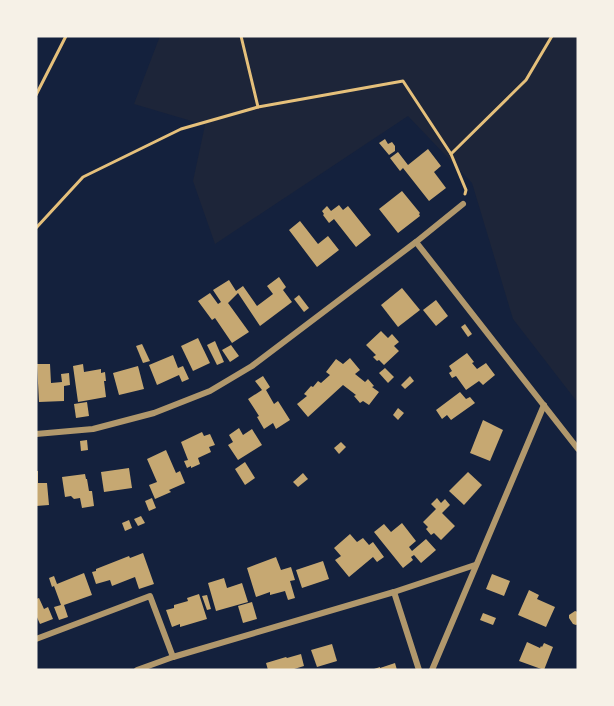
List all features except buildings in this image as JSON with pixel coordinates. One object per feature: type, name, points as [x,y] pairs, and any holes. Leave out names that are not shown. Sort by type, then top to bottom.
[{"type":"street","points":[[36,434],[93,429],[154,413],[210,391],[252,366],[463,204]]},
{"type":"street","points":[[416,242],[578,449]]},
{"type":"street","points":[[432,670],[544,405]]},
{"type":"street","points":[[137,670],[173,657],[476,566]]},
{"type":"street","points":[[394,592],[420,670]]},
{"type":"street","points":[[36,639],[150,596],[173,657]]},
{"type":"path","points":[[36,95],[66,36]]},
{"type":"path","points":[[241,36],[258,107]]},
{"type":"path","points":[[451,154],[526,80],[552,36]]},
{"type":"path","points":[[36,228],[82,177],[181,129],[258,107],[403,81],[451,154],[466,190],[463,204]]},
{"type":"shaded area","points":[[160,36],[578,36],[578,403],[513,319],[472,183],[408,116],[215,244],[193,181],[205,125],[134,104]]}]
